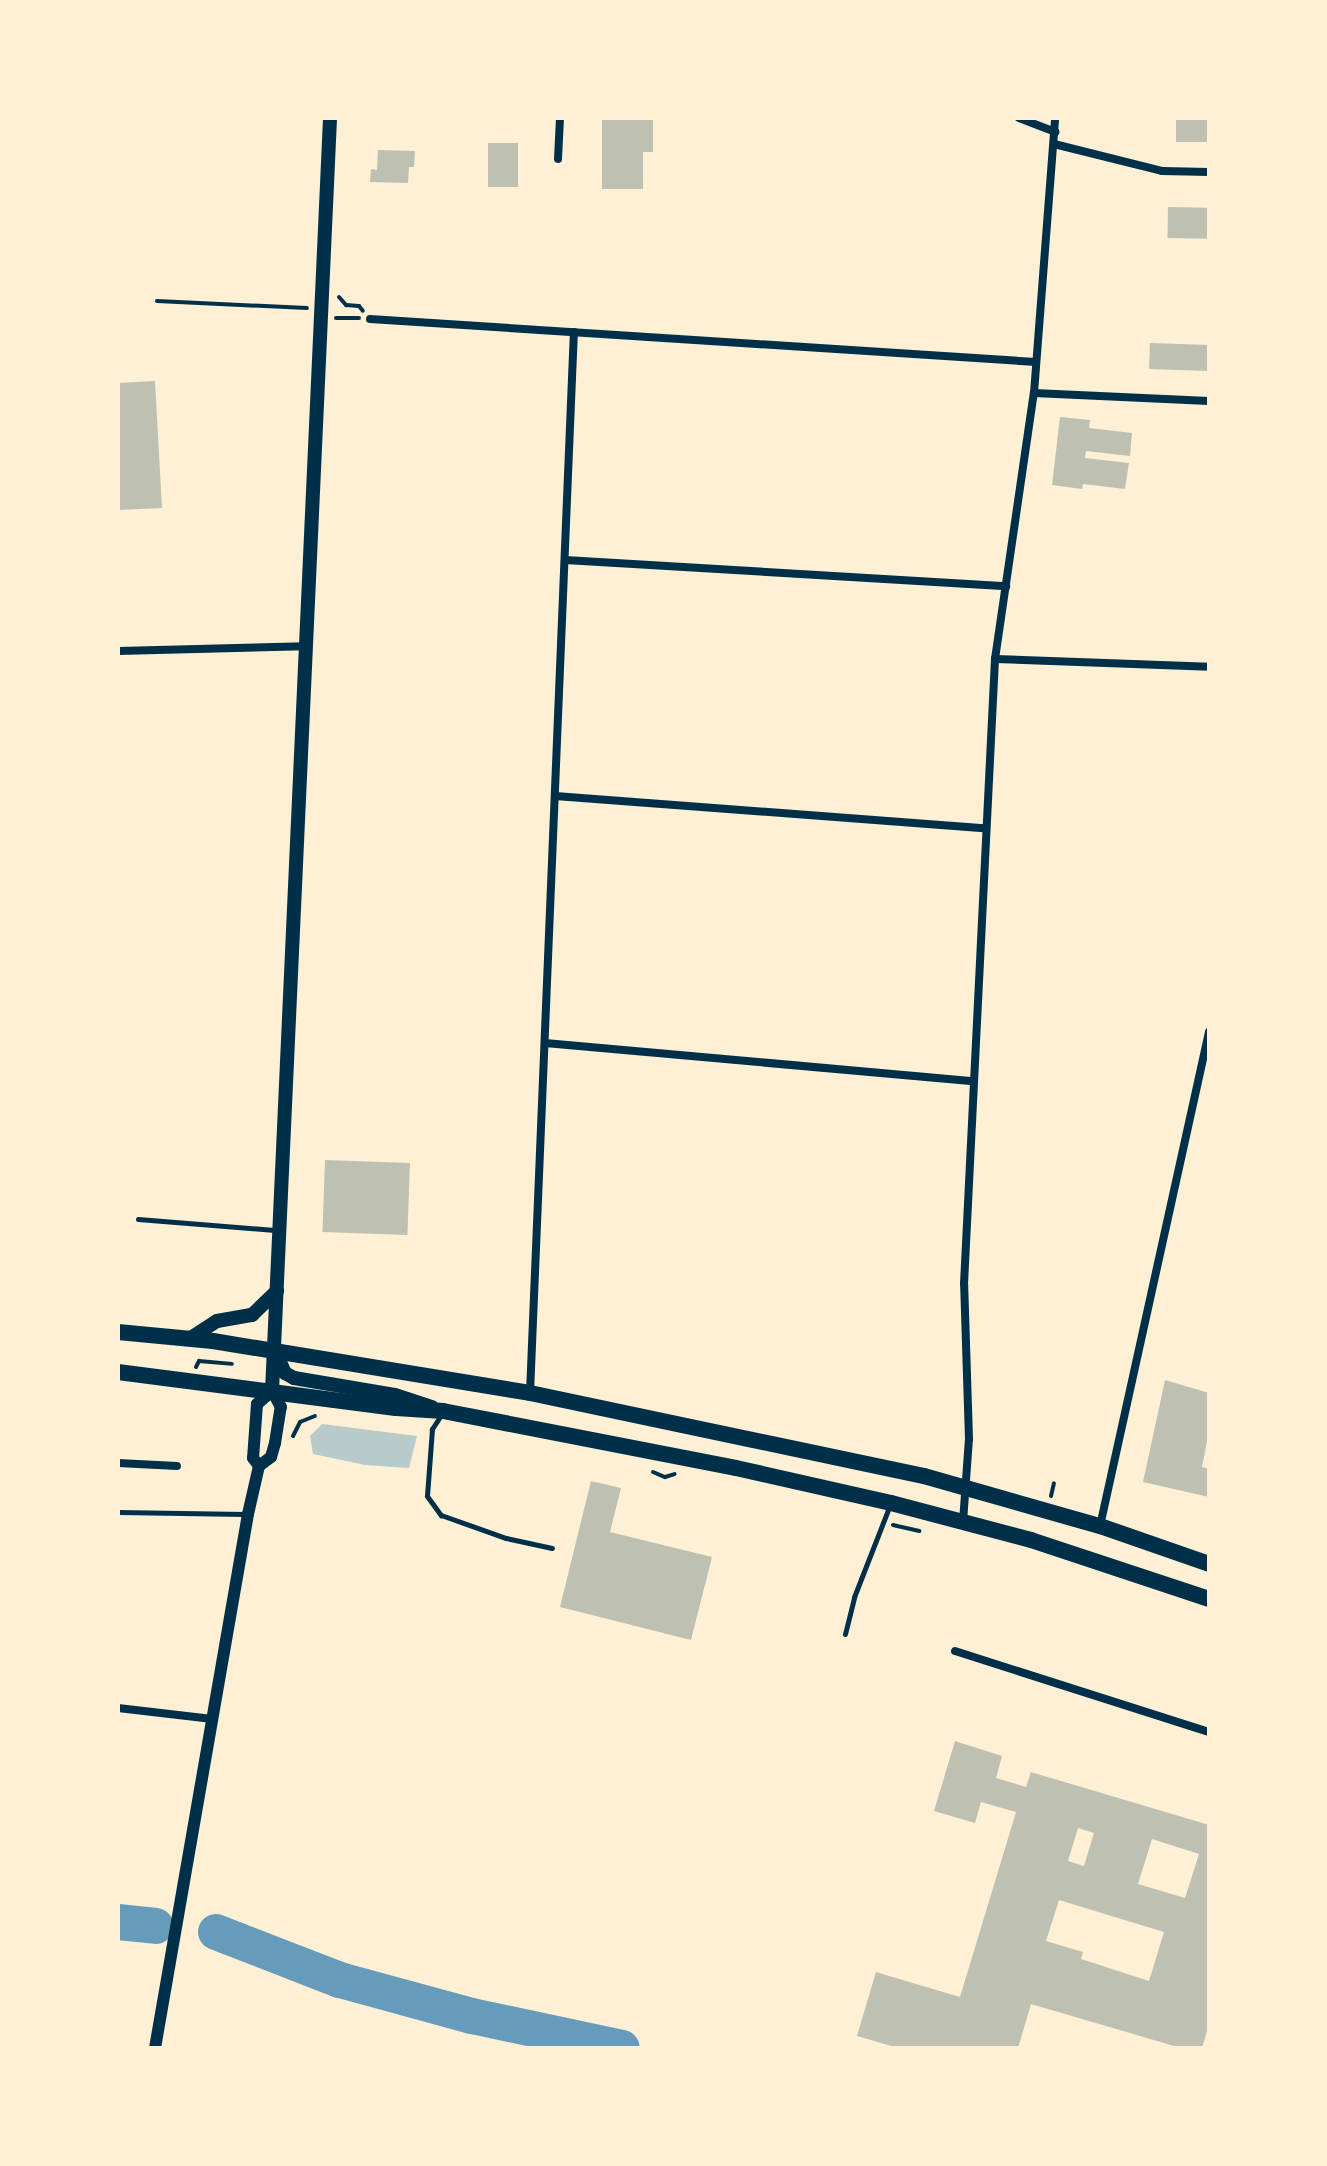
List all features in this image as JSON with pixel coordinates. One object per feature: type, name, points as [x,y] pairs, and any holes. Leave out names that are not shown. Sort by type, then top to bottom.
[{"type":"highway","points":[[118,1332],[276,1351],[530,1393],[924,1476],[1100,1526],[1209,1564]]},
{"type":"highway","points":[[118,1372],[396,1408],[443,1411],[891,1503],[963,1522],[1209,1599]]},
{"type":"main road","points":[[272,1391],[330,118]]},
{"type":"main road","points":[[189,1339],[217,1321],[252,1315],[277,1291]]},
{"type":"main road","points":[[276,1351],[285,1373],[294,1378],[395,1395],[443,1411]]},
{"type":"street","points":[[558,159],[560,118]]},
{"type":"street","points":[[1019,118],[1055,132]]},
{"type":"street","points":[[963,1522],[969,1439],[964,1284],[984,828],[995,659],[1034,393],[1055,118]]},
{"type":"street","points":[[1054,144],[1162,171],[1209,172]]},
{"type":"street","points":[[370,319],[1036,362]]},
{"type":"street","points":[[530,1393],[574,332]]},
{"type":"street","points":[[1034,393],[1209,401]]},
{"type":"street","points":[[565,560],[1006,586]]},
{"type":"street","points":[[118,651],[304,646]]},
{"type":"street","points":[[995,659],[1209,667]]},
{"type":"street","points":[[555,796],[984,828]]},
{"type":"street","points":[[1100,1526],[1209,1032]]},
{"type":"street","points":[[545,1043],[973,1081]]},
{"type":"street","points":[[155,2048],[248,1514],[259,1466],[271,1457],[281,1407],[272,1391],[257,1404],[253,1458],[259,1466]]},
{"type":"street","points":[[118,1463],[177,1466]]},
{"type":"street","points":[[955,1651],[1209,1732]]},
{"type":"street","points":[[118,1708],[212,1719]]},
{"type":"lane","points":[[138,1219],[280,1230]]},
{"type":"lane","points":[[443,1411],[432,1429],[427,1496],[441,1515],[506,1538],[552,1548]]},
{"type":"lane","points":[[845,1634],[854,1597],[891,1503]]},
{"type":"lane","points":[[118,1512],[248,1514]]},
{"type":"path","points":[[340,285],[339,300],[359,306]]},
{"type":"path","points":[[157,301],[321,312],[370,319]]},
{"type":"path","points":[[194,1369],[199,1361],[241,1364]]},
{"type":"path","points":[[287,1446],[300,1422],[321,1415]]},
{"type":"path","points":[[1051,1495],[1054,1483]]},
{"type":"shaded area","points":[[322,1424],[417,1436],[409,1468],[365,1465],[313,1454],[310,1436]]},
{"type":"building","points":[[602,118],[653,118],[653,152],[643,152],[643,189],[602,189]]},
{"type":"building","points":[[1176,118],[1209,118],[1209,142],[1176,142]]},
{"type":"building","points":[[488,143],[518,143],[518,187],[488,187]]},
{"type":"building","points":[[378,150],[415,151],[414,167],[409,167],[408,183],[370,182],[371,169],[377,170]]},
{"type":"building","points":[[1168,207],[1209,208],[1208,239],[1167,238]]},
{"type":"building","points":[[1150,343],[1209,345],[1208,371],[1149,369]]},
{"type":"building","points":[[155,381],[162,508],[118,510],[118,383]]},
{"type":"building","points":[[1060,417],[1090,420],[1089,428],[1132,433],[1130,456],[1086,451],[1085,458],[1129,463],[1125,489],[1083,484],[1082,489],[1052,485]]},
{"type":"building","points":[[325,1160],[410,1163],[407,1235],[322,1232]]},
{"type":"building","points":[[1165,1380],[1209,1393],[1209,1431],[1202,1467],[1209,1469],[1209,1497],[1143,1482]]},
{"type":"building","points":[[591,1481],[621,1488],[610,1532],[712,1557],[691,1640],[560,1607]]},
{"type":"building","points":[[955,1741],[1002,1756],[996,1778],[1026,1787],[1031,1772],[1209,1825],[1209,2024],[1202,2048],[1181,2048],[1031,2004],[1018,2048],[898,2048],[857,2036],[876,1972],[960,1997],[1016,1812],[981,1802],[975,1823],[934,1811]],"holes":[[[1078,1828],[1094,1833],[1084,1866],[1068,1861]],[[1152,1839],[1199,1854],[1185,1898],[1138,1884]],[[1059,1900],[1164,1932],[1149,1981],[1081,1959],[1083,1952],[1046,1941]]]},
{"type":"waterway","points":[[118,1922],[156,1926]]},
{"type":"waterway","points":[[216,1932],[340,1980],[472,2016],[622,2048]]}]
